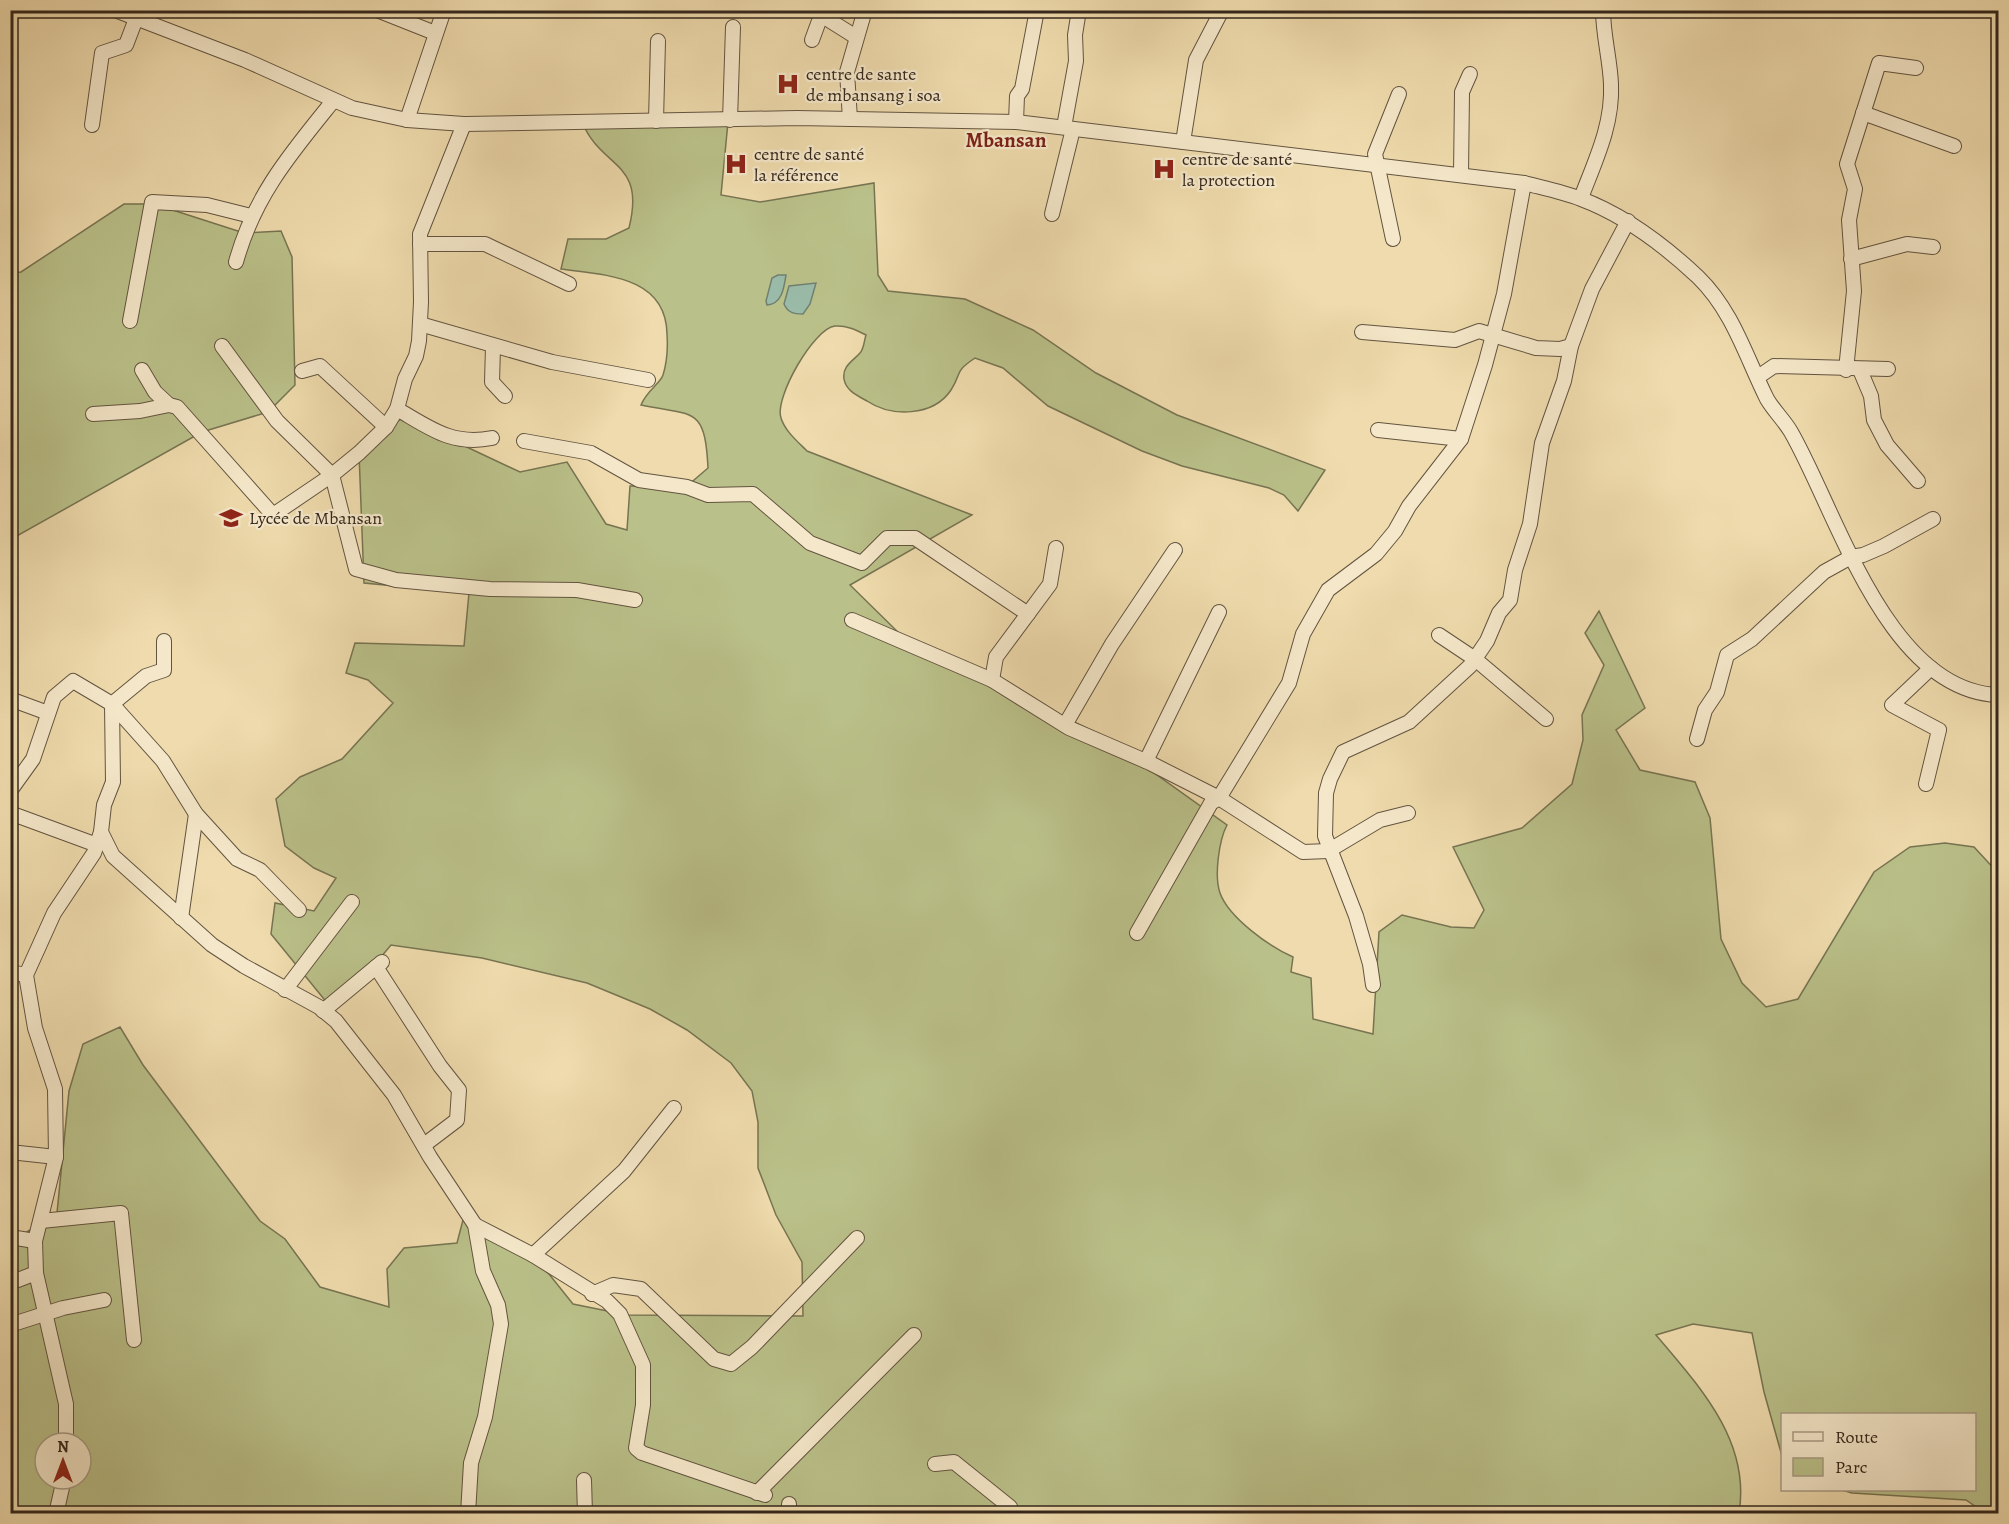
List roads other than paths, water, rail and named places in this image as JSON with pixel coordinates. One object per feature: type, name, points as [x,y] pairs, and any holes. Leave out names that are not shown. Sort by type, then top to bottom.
[{"type":"street","points":[[115,10],[137,16],[245,60],[333,101],[380,117],[464,124],[850,119],[1016,122],[1524,183],[1581,198],[1628,221],[1699,278],[1739,333],[1768,400],[1791,431],[1851,557],[1883,613],[1942,678],[1976,692],[1998,695]]},
{"type":"street","points":[[377,10],[435,33]]},
{"type":"street","points":[[407,120],[444,10]]},
{"type":"street","points":[[850,119],[847,72],[865,10]]},
{"type":"street","points":[[1016,122],[1017,96],[1022,90],[1037,10]]},
{"type":"street","points":[[1052,214],[1069,128],[1076,61],[1075,35],[1078,10]]},
{"type":"street","points":[[1183,142],[1196,60],[1222,10]]},
{"type":"street","points":[[1581,198],[1603,142],[1610,112],[1611,84],[1603,10]]},
{"type":"street","points":[[812,40],[822,13],[856,37]]},
{"type":"street","points":[[92,125],[102,53],[126,45],[137,16]]},
{"type":"street","points":[[730,120],[733,27]]},
{"type":"street","points":[[656,121],[658,41]]},
{"type":"street","points":[[1916,68],[1879,63],[1847,164],[1855,189],[1849,220],[1854,291],[1853,370],[1871,396],[1874,420],[1887,445],[1918,481]]},
{"type":"street","points":[[1461,175],[1462,92],[1470,74]]},
{"type":"street","points":[[1394,239],[1374,154],[1399,94]]},
{"type":"street","points":[[236,262],[251,216],[282,167],[333,101]]},
{"type":"street","points":[[1863,113],[1954,146]]},
{"type":"street","points":[[142,370],[155,392],[169,405],[183,411],[273,515],[332,475],[386,427],[397,409],[405,379],[416,356],[420,324],[420,244],[425,219],[464,124]]},
{"type":"street","points":[[1137,933],[1211,803],[1219,798],[1289,684],[1303,634],[1328,590],[1376,554],[1395,531],[1409,506],[1461,439],[1485,365],[1504,294],[1524,183]]},
{"type":"street","points":[[130,321],[152,202],[207,205],[251,216]]},
{"type":"street","points":[[1373,985],[1370,964],[1345,883],[1328,851],[1325,836],[1326,793],[1337,760],[1343,752],[1409,722],[1475,659],[1487,641],[1499,613],[1510,600],[1515,570],[1530,524],[1542,443],[1564,381],[1571,346],[1592,289],[1628,221]]},
{"type":"street","points":[[420,244],[485,244],[569,284]]},
{"type":"street","points":[[1851,259],[1907,244],[1932,247]]},
{"type":"street","points":[[420,324],[493,347],[552,362],[648,380]]},
{"type":"street","points":[[1362,332],[1455,340],[1479,331],[1536,348],[1560,349],[1571,346]]},
{"type":"street","points":[[222,346],[277,421],[332,475],[356,569],[396,580],[490,589],[577,590],[635,600]]},
{"type":"street","points":[[493,347],[492,382],[505,396]]},
{"type":"street","points":[[302,371],[320,366],[386,427]]},
{"type":"street","points":[[1758,376],[1774,366],[1853,370],[1888,369]]},
{"type":"street","points":[[93,414],[140,411],[169,405]]},
{"type":"street","points":[[397,409],[437,432],[459,440],[492,438]]},
{"type":"street","points":[[1378,430],[1461,439]]},
{"type":"street","points":[[524,441],[591,453],[639,480],[687,487],[708,495],[753,494],[810,543],[862,563],[887,538],[915,538],[1028,614]]},
{"type":"street","points":[[1697,739],[1705,711],[1717,692],[1727,655],[1752,639],[1824,572],[1851,557],[1863,555],[1932,519]]},
{"type":"street","points":[[992,680],[996,657],[1050,584],[1056,548]]},
{"type":"street","points":[[1065,725],[1112,644],[1175,550]]},
{"type":"street","points":[[1146,761],[1219,612]]},
{"type":"street","points":[[852,620],[992,680],[1065,725],[1146,761],[1219,798],[1304,852],[1328,851],[1380,820],[1408,813]]},
{"type":"street","points":[[1439,635],[1475,659],[1546,719]]},
{"type":"street","points":[[112,704],[146,676],[164,670],[164,641]]},
{"type":"street","points":[[1926,784],[1939,730],[1892,705],[1931,668]]},
{"type":"street","points":[[10,791],[33,759],[54,697],[72,681],[112,704],[163,760],[196,814],[237,859],[260,870],[299,910]]},
{"type":"street","points":[[10,699],[48,713]]},
{"type":"street","points":[[66,1431],[66,1404],[36,1273],[35,1241],[56,1156],[55,1089],[35,1028],[26,975],[54,913],[99,839],[104,805],[113,782],[112,704]]},
{"type":"street","points":[[10,813],[99,839],[113,856],[212,945],[323,1011],[349,1037],[394,1095],[475,1225],[483,1271],[498,1305],[501,1324],[485,1417],[471,1463],[468,1514]]},
{"type":"street","points":[[181,918],[196,814]]},
{"type":"street","points":[[285,990],[352,902]]},
{"type":"street","points":[[323,1011],[379,964],[440,1066],[459,1090],[457,1120],[424,1145]]},
{"type":"street","points":[[10,972],[26,975]]},
{"type":"street","points":[[533,1256],[624,1171],[674,1108]]},
{"type":"street","points":[[10,1152],[56,1156]]},
{"type":"street","points":[[41,1221],[121,1213],[134,1340]]},
{"type":"street","points":[[475,1225],[533,1256],[607,1302],[620,1314],[643,1365],[644,1405],[636,1448],[642,1453],[761,1494],[914,1335]]},
{"type":"street","points":[[10,1237],[35,1241]]},
{"type":"street","points":[[592,1294],[613,1286],[642,1289],[714,1359],[731,1364],[752,1347],[857,1238]]},
{"type":"street","points":[[10,1283],[36,1273]]},
{"type":"street","points":[[10,1325],[44,1314],[104,1300]]},
{"type":"street","points":[[935,1464],[954,1462],[1010,1507]]},
{"type":"street","points":[[584,1480],[585,1514]]},
{"type":"street","points":[[56,1514],[61,1491]]},
{"type":"place","name":"centre de sante de mbansang i soa","points":[[788,84]]},
{"type":"place","name":"centre de santé la référence","points":[[736,164]]},
{"type":"place","name":"centre de santé la protection","points":[[1164,169]]},
{"type":"place","name":"Lycée de Mbansan","points":[[231,518]]},
{"type":"district","name":"Mbansan","points":[[1006,140]]}]
